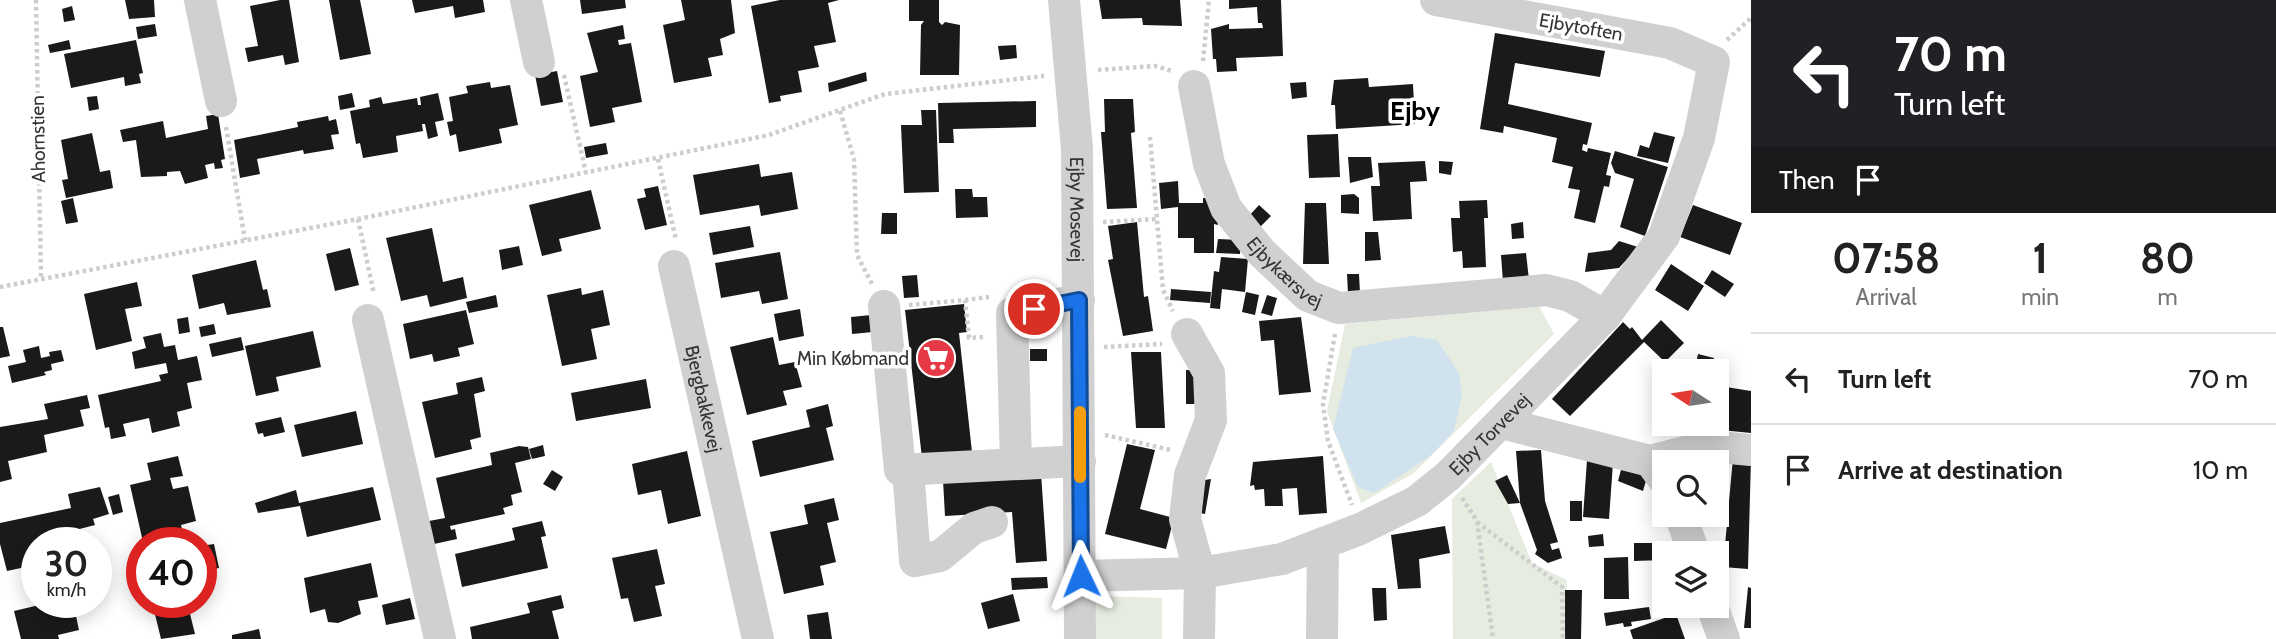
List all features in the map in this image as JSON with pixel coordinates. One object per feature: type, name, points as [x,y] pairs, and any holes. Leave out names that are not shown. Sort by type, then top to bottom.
[{"type":"street","points":[[200,0],[221,101]]},
{"type":"street","points":[[526,0],[539,62]]},
{"type":"street","name":"Ejby Mosevej","points":[[1064,0],[1077,149],[1080,639]]},
{"type":"street","name":"Ejbytoften","points":[[1442,1],[1670,43],[1714,62]]},
{"type":"street","name":"Ejby Torvevej","points":[[1081,576],[1199,573],[1282,559],[1360,529],[1417,501],[1448,476],[1605,316],[1664,236],[1699,138],[1714,62]]},
{"type":"street","name":"Ejbykærsvej","points":[[1194,86],[1209,164],[1226,208],[1262,253],[1308,296],[1339,308],[1546,290],[1570,296],[1605,316]]},
{"type":"street","name":"Bjergbakkevej","points":[[674,266],[758,639]]},
{"type":"street","points":[[1016,464],[1012,313],[1079,300]]},
{"type":"street","points":[[884,307],[915,561],[940,556],[974,528],[992,522]]},
{"type":"street","points":[[368,320],[440,639]]},
{"type":"street","points":[[1187,334],[1209,373],[1211,420],[1190,475],[1185,519],[1199,573],[1199,639]]},
{"type":"street","points":[[1502,423],[1652,469]]},
{"type":"street","points":[[1700,450],[1708,446],[1751,450]]},
{"type":"street","points":[[904,469],[1080,460]]},
{"type":"street","points":[[1322,639],[1323,543]]},
{"type":"street","points":[[1716,618],[1724,639]]},
{"type":"path","name":"Ahornstien","points":[[36,0],[41,279]]},
{"type":"path","points":[[1125,67],[1155,66],[1176,72],[1194,86],[1202,72],[1209,0]]},
{"type":"path","points":[[539,62],[562,66],[586,173]]},
{"type":"path","points":[[0,287],[358,219],[769,135],[885,94],[1014,79]]},
{"type":"path","points":[[221,101],[244,240]]},
{"type":"path","points":[[840,111],[854,159],[857,255],[884,307],[965,300],[969,338],[1012,336]]},
{"type":"path","points":[[1079,349],[1169,344],[1187,334],[1163,290],[1150,137]]},
{"type":"path","points":[[658,159],[676,243],[674,266]]},
{"type":"path","points":[[358,219],[379,318],[368,320]]},
{"type":"path","points":[[1078,223],[1157,219]]},
{"type":"path","points":[[1339,308],[1323,404],[1328,441],[1360,529]]},
{"type":"path","points":[[1080,429],[1197,456]]},
{"type":"path","points":[[1448,476],[1477,521],[1562,587],[1563,639]]},
{"type":"path","points":[[1477,521],[1493,639]]},
{"type":"shaded area","points":[[1539,306],[1554,334],[1414,473],[1361,503],[1327,411],[1345,324]]},
{"type":"shaded area","points":[[1491,462],[1532,563],[1567,580],[1565,639],[1453,639],[1452,499]]},
{"type":"shaded area","points":[[1095,596],[1162,598],[1162,639],[1096,639]]},
{"type":"water","points":[[1411,336],[1437,340],[1459,373],[1462,396],[1454,431],[1430,456],[1374,493],[1358,487],[1333,429],[1353,348]]},
{"type":"building","points":[[125,0],[154,0],[155,17],[129,19]]},
{"type":"building","points":[[289,0],[299,62],[285,65],[283,55],[248,62],[245,48],[258,46],[250,6]]},
{"type":"building","points":[[329,0],[360,0],[371,54],[340,60]]},
{"type":"building","points":[[412,0],[483,0],[485,12],[455,18],[453,6],[415,13]]},
{"type":"building","points":[[580,0],[625,0],[626,8],[582,14]]},
{"type":"building","points":[[681,0],[731,0],[735,33],[720,39],[723,55],[708,58],[712,76],[674,83],[663,25],[685,20]]},
{"type":"building","points":[[780,0],[839,0],[828,3],[836,42],[814,46],[819,67],[798,71],[802,92],[780,96],[781,101],[769,103],[751,6]]},
{"type":"building","points":[[909,0],[939,0],[939,22],[942,25],[945,22],[960,25],[959,75],[920,75],[921,25],[924,21],[909,21]]},
{"type":"building","points":[[1099,0],[1180,0],[1182,26],[1143,25],[1142,18],[1102,19]]},
{"type":"building","points":[[1229,0],[1281,0],[1283,56],[1236,58],[1237,71],[1217,72],[1216,59],[1213,59],[1211,29],[1229,24],[1229,29],[1263,28],[1262,23],[1258,23],[1257,7],[1229,9]]},
{"type":"building","points":[[72,6],[75,20],[64,22],[62,9]]},
{"type":"building","points":[[155,24],[157,36],[138,39],[136,27]]},
{"type":"building","points":[[623,25],[625,39],[618,40],[619,45],[631,43],[642,102],[612,108],[615,122],[590,127],[580,76],[598,72],[587,33]]},
{"type":"building","points":[[1495,33],[1605,51],[1600,77],[1515,63],[1508,104],[1592,123],[1587,145],[1583,144],[1582,150],[1587,152],[1588,148],[1611,153],[1606,175],[1611,176],[1609,187],[1604,186],[1595,223],[1574,218],[1580,190],[1568,188],[1573,167],[1552,162],[1557,138],[1504,126],[1503,133],[1480,129]]},
{"type":"building","points":[[69,40],[71,49],[50,53],[48,45]]},
{"type":"building","points":[[136,40],[143,73],[139,74],[141,83],[125,86],[124,77],[71,88],[64,54]]},
{"type":"building","points":[[1016,45],[1017,58],[1000,60],[998,46]]},
{"type":"building","points":[[557,71],[563,102],[541,106],[535,75]]},
{"type":"building","points":[[866,72],[867,81],[829,92],[828,83]]},
{"type":"building","points":[[1368,78],[1369,87],[1413,84],[1415,124],[1336,129],[1335,105],[1331,105],[1334,80]]},
{"type":"building","points":[[490,82],[491,88],[510,85],[518,125],[499,129],[502,143],[459,152],[456,134],[450,136],[447,122],[453,121],[449,97],[468,93],[466,86]]},
{"type":"building","points":[[1306,82],[1307,97],[1292,99],[1290,83]]},
{"type":"building","points":[[352,93],[355,107],[340,110],[338,96]]},
{"type":"building","points":[[438,93],[444,120],[435,122],[438,136],[428,139],[425,124],[422,124],[423,131],[396,136],[398,152],[363,158],[360,143],[356,144],[350,111],[370,107],[369,100],[381,97],[383,104],[417,98],[418,105],[421,105],[420,97]]},
{"type":"building","points":[[97,96],[99,109],[89,111],[87,97]]},
{"type":"building","points":[[1104,99],[1133,99],[1135,132],[1131,133],[1137,208],[1107,209],[1101,132],[1105,132]]},
{"type":"building","points":[[1036,101],[1036,127],[953,129],[954,143],[939,143],[938,103]]},
{"type":"building","points":[[921,110],[936,110],[939,192],[904,193],[901,125],[922,125]]},
{"type":"building","points":[[218,114],[225,159],[221,160],[223,168],[215,169],[214,163],[205,165],[208,178],[185,184],[180,171],[167,172],[167,176],[141,177],[136,140],[123,142],[120,130],[163,121],[166,138],[208,129],[206,116]]},
{"type":"building","points":[[328,116],[329,121],[336,119],[339,134],[331,135],[334,149],[304,154],[303,150],[257,159],[260,174],[240,178],[234,140],[298,127],[297,122]]},
{"type":"building","points":[[1654,132],[1675,137],[1668,163],[1637,156],[1640,145],[1649,148]]},
{"type":"building","points":[[92,133],[100,172],[110,170],[113,188],[66,198],[62,180],[68,179],[61,140]]},
{"type":"building","points":[[1338,134],[1340,177],[1309,178],[1307,135]]},
{"type":"building","points":[[606,143],[608,154],[586,158],[584,147]]},
{"type":"building","points":[[1615,151],[1668,167],[1645,236],[1620,227],[1634,179],[1615,173],[1611,163]]},
{"type":"building","points":[[1348,157],[1371,157],[1373,177],[1350,183]]},
{"type":"building","points":[[1425,161],[1427,181],[1410,182],[1412,219],[1373,221],[1371,186],[1380,186],[1378,163]]},
{"type":"building","points":[[1439,161],[1453,162],[1451,175],[1439,173]]},
{"type":"building","points":[[759,164],[761,177],[792,172],[798,209],[761,216],[759,205],[700,215],[693,175]]},
{"type":"building","points":[[1178,181],[1179,203],[1203,203],[1203,198],[1214,198],[1218,225],[1214,224],[1214,253],[1194,253],[1194,238],[1178,238],[1178,207],[1161,209],[1159,183]]},
{"type":"building","points":[[658,186],[667,225],[645,230],[637,199],[646,197],[644,189]]},
{"type":"building","points":[[955,189],[972,189],[973,197],[987,197],[988,217],[956,218]]},
{"type":"building","points":[[591,190],[601,229],[559,239],[562,251],[542,256],[529,205]]},
{"type":"building","points":[[1354,194],[1359,198],[1359,214],[1341,213],[1341,195]]},
{"type":"building","points":[[73,198],[78,222],[66,224],[61,201]]},
{"type":"building","points":[[1487,200],[1488,218],[1484,218],[1486,267],[1463,268],[1462,251],[1453,252],[1451,218],[1460,218],[1459,201]]},
{"type":"building","points":[[1305,203],[1326,203],[1329,264],[1303,264]]},
{"type":"building","points":[[1259,205],[1271,216],[1259,228],[1248,217]]},
{"type":"building","points":[[1693,205],[1742,223],[1730,255],[1680,237]]},
{"type":"building","points":[[882,213],[897,213],[897,234],[881,234]]},
{"type":"building","points":[[1137,222],[1144,297],[1148,296],[1153,331],[1123,336],[1108,260],[1113,259],[1108,226]]},
{"type":"building","points":[[1523,222],[1524,238],[1512,239],[1511,224]]},
{"type":"building","points":[[750,226],[754,247],[713,255],[709,233]]},
{"type":"building","points":[[432,228],[443,282],[463,277],[467,298],[430,307],[427,295],[401,301],[386,238]]},
{"type":"building","points":[[1365,232],[1378,232],[1381,260],[1365,261]]},
{"type":"building","points":[[1218,239],[1241,240],[1240,254],[1216,253]]},
{"type":"building","points":[[1619,241],[1638,247],[1619,268],[1585,272],[1588,253],[1611,250]]},
{"type":"building","points":[[519,246],[523,265],[502,270],[499,250]]},
{"type":"building","points":[[350,248],[359,285],[335,291],[326,254]]},
{"type":"building","points":[[780,252],[788,299],[762,304],[759,291],[721,298],[715,263]]},
{"type":"building","points":[[1526,253],[1529,280],[1503,282],[1501,255]]},
{"type":"building","points":[[1221,257],[1248,259],[1245,292],[1222,289],[1220,309],[1210,308],[1214,271],[1219,272]]},
{"type":"building","points":[[256,260],[263,290],[267,289],[271,307],[227,315],[224,303],[199,309],[192,275]]},
{"type":"building","points":[[1671,264],[1704,286],[1688,311],[1655,290]]},
{"type":"building","points":[[1712,270],[1734,284],[1725,297],[1704,283]]},
{"type":"building","points":[[1347,274],[1359,274],[1360,293],[1348,294]]},
{"type":"building","points":[[917,275],[919,297],[904,298],[902,276]]},
{"type":"building","points":[[137,282],[142,306],[125,309],[132,341],[96,350],[84,294]]},
{"type":"building","points":[[581,288],[582,295],[603,290],[610,325],[591,329],[597,359],[562,366],[547,295]]},
{"type":"building","points":[[1171,289],[1211,292],[1210,303],[1170,300]]},
{"type":"building","points":[[1246,292],[1259,295],[1255,315],[1242,312]]},
{"type":"building","points":[[496,295],[498,307],[469,313],[466,302]]},
{"type":"building","points":[[1267,295],[1277,298],[1272,316],[1261,313]]},
{"type":"building","name":"Min Købmand","points":[[964,304],[967,332],[959,333],[972,452],[922,458],[905,310]]},
{"type":"building","points":[[800,309],[804,336],[779,341],[774,314]]},
{"type":"building","points":[[466,310],[474,344],[458,348],[460,356],[434,362],[432,354],[410,359],[403,324]]},
{"type":"building","points":[[871,315],[873,332],[852,334],[851,317]]},
{"type":"building","points":[[188,317],[190,332],[179,334],[177,319]]},
{"type":"building","points":[[1301,317],[1311,392],[1279,395],[1274,340],[1261,341],[1259,321]]},
{"type":"building","points":[[1661,320],[1684,343],[1668,359],[1662,359],[1644,342],[1570,416],[1552,399],[1623,322],[1630,329],[1632,327],[1642,340]]},
{"type":"building","points":[[214,324],[216,334],[201,337],[199,327]]},
{"type":"building","points":[[0,327],[3,327],[10,356],[0,358]]},
{"type":"building","points":[[313,331],[321,367],[276,377],[279,391],[256,396],[245,346]]},
{"type":"building","points":[[161,333],[164,347],[175,345],[178,360],[197,356],[202,380],[187,383],[192,408],[177,412],[180,426],[152,433],[149,418],[123,424],[126,436],[111,439],[109,427],[105,428],[98,395],[161,381],[159,375],[168,373],[166,363],[135,369],[132,352],[146,348],[143,337]]},
{"type":"building","points":[[241,337],[244,350],[212,357],[209,344]]},
{"type":"building","points":[[773,337],[779,365],[795,362],[802,387],[783,391],[787,405],[747,415],[730,347]]},
{"type":"building","points":[[39,346],[41,358],[50,356],[49,352],[61,350],[64,361],[51,364],[52,370],[44,372],[46,375],[12,383],[8,366],[26,362],[23,350]]},
{"type":"building","points":[[1030,349],[1047,349],[1047,361],[1030,361]]},
{"type":"building","points":[[1131,352],[1161,352],[1165,428],[1136,428]]},
{"type":"building","points":[[1698,354],[1714,358],[1714,359],[1697,359]]},
{"type":"building","points":[[1186,370],[1197,370],[1197,404],[1186,404]]},
{"type":"building","points":[[482,377],[485,391],[474,394],[481,437],[470,440],[472,449],[435,458],[422,402],[458,394],[456,383]]},
{"type":"building","points":[[646,379],[651,408],[576,421],[571,393]]},
{"type":"building","points":[[1729,387],[1751,391],[1751,433],[1729,431]]},
{"type":"building","points":[[87,395],[90,408],[80,410],[84,426],[44,435],[47,452],[8,461],[12,479],[0,482],[0,427],[48,419],[44,404]]},
{"type":"building","points":[[828,404],[833,426],[826,428],[834,460],[760,477],[752,441],[810,427],[806,410]]},
{"type":"building","points":[[356,411],[363,444],[302,457],[294,425]]},
{"type":"building","points":[[281,417],[285,432],[264,437],[263,433],[258,434],[255,423]]},
{"type":"building","points":[[1127,444],[1155,450],[1140,509],[1174,518],[1166,549],[1105,534]]},
{"type":"building","points":[[543,445],[545,456],[532,459],[529,449]]},
{"type":"building","points":[[519,446],[528,447],[531,459],[515,463],[522,492],[511,495],[513,505],[503,508],[505,514],[450,526],[451,530],[455,529],[457,539],[434,544],[429,521],[445,518],[436,478],[492,465],[490,453]]},
{"type":"building","points":[[1541,450],[1545,501],[1558,542],[1550,544],[1552,550],[1559,548],[1562,558],[1548,563],[1535,554],[1537,550],[1520,503],[1516,451]]},
{"type":"building","points":[[687,451],[701,516],[668,524],[661,490],[638,495],[632,464]]},
{"type":"building","points":[[178,456],[183,476],[170,478],[173,489],[188,486],[196,521],[181,527],[140,527],[130,485],[151,480],[147,463]]},
{"type":"building","points":[[1323,456],[1327,513],[1299,515],[1297,488],[1282,489],[1283,506],[1265,506],[1264,489],[1255,490],[1254,485],[1250,486],[1253,462]]},
{"type":"building","points":[[1733,458],[1751,459],[1748,569],[1729,567],[1729,541],[1725,541],[1727,527],[1729,527]]},
{"type":"building","points":[[1587,460],[1613,463],[1609,519],[1583,517]]},
{"type":"building","points":[[1622,466],[1648,474],[1643,491],[1618,481]]},
{"type":"building","points":[[552,470],[563,477],[555,491],[543,484]]},
{"type":"building","points":[[1041,473],[1047,561],[1016,563],[1012,512],[945,516],[943,480]]},
{"type":"building","points":[[1507,475],[1520,503],[1508,504],[1495,481]]},
{"type":"building","points":[[1211,479],[1205,514],[1190,511],[1199,481]]},
{"type":"building","points":[[100,487],[109,514],[93,519],[95,525],[87,527],[21,527],[21,568],[7,571],[0,544],[0,523],[71,508],[68,494]]},
{"type":"building","points":[[373,487],[381,520],[307,537],[300,506],[258,513],[255,503],[296,490],[299,503]]},
{"type":"building","points":[[119,494],[123,512],[113,515],[108,497]]},
{"type":"building","points":[[834,498],[839,520],[827,523],[836,562],[820,566],[824,585],[784,594],[770,532],[808,524],[804,505]]},
{"type":"building","points":[[1570,501],[1582,501],[1582,521],[1570,521]]},
{"type":"building","points":[[542,521],[546,536],[541,537],[548,568],[462,587],[455,554],[515,540],[512,528]]},
{"type":"building","points":[[1445,526],[1450,553],[1419,559],[1421,588],[1398,589],[1391,535]]},
{"type":"building","points":[[1603,534],[1604,546],[1589,547],[1588,536]]},
{"type":"building","points":[[1634,543],[1652,543],[1652,560],[1634,561]]},
{"type":"building","points":[[657,549],[665,584],[655,586],[662,616],[634,622],[628,598],[621,599],[612,558]]},
{"type":"building","points":[[1628,557],[1629,599],[1604,599],[1604,558]]},
{"type":"building","points":[[371,563],[378,597],[358,601],[361,614],[338,623],[328,622],[325,609],[310,613],[304,578]]},
{"type":"building","points":[[1047,577],[1048,588],[1012,590],[1011,578]]},
{"type":"building","points":[[1748,587],[1751,588],[1751,628],[1744,628]]},
{"type":"building","points":[[1372,588],[1386,588],[1387,620],[1374,621]]},
{"type":"building","points":[[1565,590],[1582,590],[1581,639],[1565,639]]},
{"type":"building","points":[[1013,594],[1020,621],[988,629],[981,603]]},
{"type":"building","points":[[561,595],[564,608],[552,611],[559,639],[472,639],[470,627],[530,613],[527,603]]},
{"type":"building","points":[[410,598],[415,619],[386,625],[382,605]]},
{"type":"building","points":[[1649,607],[1651,619],[1631,622],[1632,626],[1624,627],[1623,623],[1606,626],[1604,613]]},
{"type":"building","points":[[21,609],[21,618],[76,618],[79,630],[58,635],[59,639],[21,639],[14,611]]},
{"type":"building","points":[[828,612],[832,639],[810,639],[807,615]]},
{"type":"building","points":[[156,618],[191,618],[195,634],[161,639]]},
{"type":"building","points":[[1664,618],[1677,618],[1685,639],[1633,639],[1630,630]]},
{"type":"building","points":[[259,629],[261,639],[232,639],[232,635]]},
{"type":"slow traffic","points":[[1080,412],[1080,477]]},
{"type":"place","name":"Min Købmand","points":[[936,358]]},
{"type":"district","name":"Ejby","points":[[1415,111]]},
{"type":"route","points":[[1034,309],[1079,300],[1081,576]]}]
